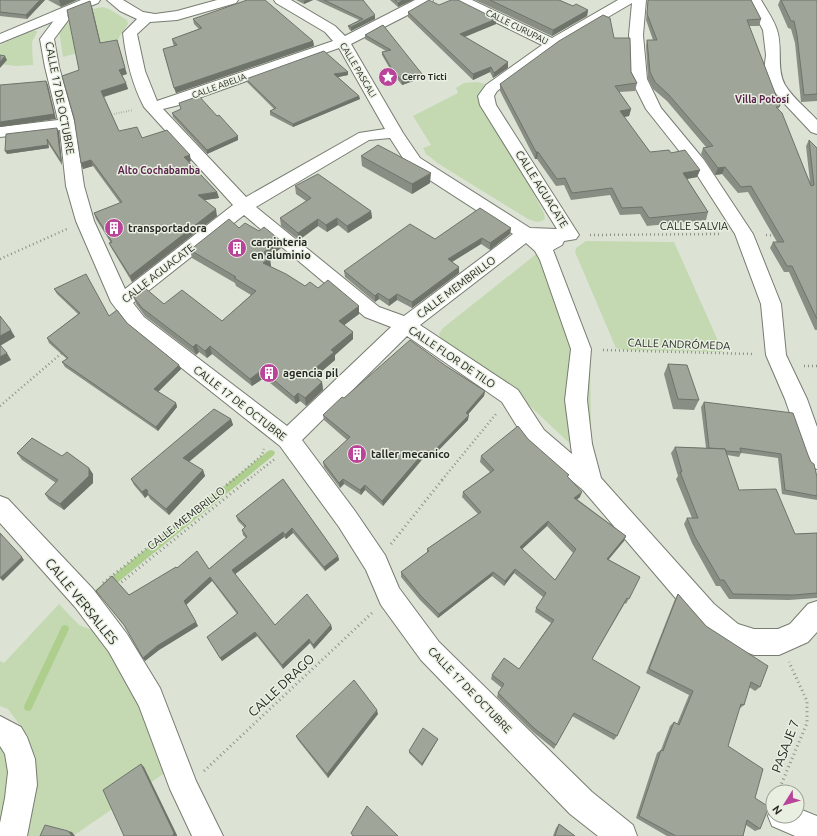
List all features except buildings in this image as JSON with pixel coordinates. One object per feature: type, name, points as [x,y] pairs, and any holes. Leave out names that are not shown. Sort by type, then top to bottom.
[{"type":"street","points":[[0,39],[93,0]]},
{"type":"street","points":[[114,0],[133,12],[147,18],[160,18],[179,14],[231,0]]},
{"type":"street","name":"CALLE PASCALI","points":[[281,0],[330,29],[343,42],[395,133],[414,162]]},
{"type":"street","name":"CALLE ABELIA","points":[[152,107],[173,102],[343,42],[426,0]]},
{"type":"street","name":"CALLE CURUPAU","points":[[461,0],[552,44]]},
{"type":"street","name":"CALLE AGUACATE","points":[[542,247],[570,235],[488,105],[486,96],[491,88],[552,44],[628,0]]},
{"type":"street","points":[[639,0],[636,35],[639,78],[654,109],[698,164],[744,234],[771,304],[776,355],[796,399],[817,459]]},
{"type":"street","points":[[754,0],[770,30],[774,56],[772,71],[778,86],[787,98],[817,129]]},
{"type":"street","name":"CALLE 17 DE OCTUBRE","points":[[60,14],[62,19],[47,39],[52,67],[67,124],[76,186],[85,221],[121,302],[137,322],[284,437],[347,518],[376,563],[390,596],[430,651],[581,803],[622,836]]},
{"type":"street","name":"CALLE FLOR DE TILO","points":[[147,18],[130,33],[144,94],[152,107],[244,206],[372,312],[406,325],[510,396],[536,437],[591,483],[705,613],[730,634],[754,642],[779,642],[799,633],[817,613]]},
{"type":"street","points":[[0,132],[67,124]]},
{"type":"street","name":"CALLE AGUACATE","points":[[121,302],[244,206],[365,136],[395,133]]},
{"type":"street","name":"CALLE PASCALI","points":[[365,136],[414,162],[526,234],[542,247]]},
{"type":"street","points":[[526,234],[570,235]]},
{"type":"street","name":"CALLE MEMBRILLO","points":[[284,437],[406,325],[526,234]]},
{"type":"street","points":[[542,247],[549,260],[581,349],[576,400],[581,444],[591,483]]},
{"type":"street","name":"CALLE VERSALLES","points":[[0,506],[87,603],[118,643],[150,698],[185,789],[208,836]]},
{"type":"street","points":[[0,730],[10,736],[21,757],[22,792],[12,836]]},
{"type":"street","points":[[805,824],[817,831]]},
{"type":"path","points":[[106,116],[152,107]]},
{"type":"path","points":[[0,259],[85,221]]},
{"type":"path","name":"CALLE SALVIA","points":[[570,235],[744,234],[781,236]]},
{"type":"path","points":[[0,406],[66,349]]},
{"type":"path","name":"CALLE ANDRÓMEDA","points":[[581,349],[776,355]]},
{"type":"path","points":[[376,563],[510,396]]},
{"type":"path","name":"CALLE MEMBRILLO","points":[[87,603],[284,437]]},
{"type":"path","name":"CALLE MEMBRILLO","points":[[87,603],[284,437]]},
{"type":"path","name":"CALLE DRAGO","points":[[185,789],[390,596]]},
{"type":"path","name":"PASAJE 7","points":[[779,642],[807,701],[807,723],[785,784]]},
{"type":"green space","points":[[103,7],[127,20],[128,24],[119,37],[118,42],[63,57],[59,30],[79,15]]},
{"type":"green space","points":[[31,31],[37,31],[32,42],[33,65],[16,66],[0,64],[0,45]]},
{"type":"green space","points":[[477,82],[489,85],[495,122],[544,213],[545,219],[543,221],[536,222],[528,219],[439,164],[426,154],[423,148],[431,145],[413,116],[458,93],[456,88],[464,83]]},
{"type":"green space","points":[[586,241],[674,242],[723,352],[624,350],[616,348],[575,252],[576,248]]},
{"type":"green space","points":[[540,251],[590,356],[591,425],[588,446],[581,454],[507,386],[441,340],[439,334],[443,328]]},
{"type":"green space","points":[[59,604],[79,625],[99,633],[131,683],[166,772],[73,836],[22,836],[30,756],[28,736],[8,709],[0,706],[0,661],[4,663]]},
{"type":"green space","points":[[0,746],[4,750],[9,766],[0,836]]},
{"type":"waterway","points":[[98,593],[271,453]]},
{"type":"waterway","points":[[28,707],[65,629]]},
{"type":"place","name":"Cerro Ticti","points":[[388,77]]},
{"type":"place","name":"transportadora","points":[[114,228]]},
{"type":"place","name":"carpinteria en aluminio","points":[[237,248]]},
{"type":"place","name":"agencia pil","points":[[269,373]]},
{"type":"place","name":"taller mecanico","points":[[357,454]]},
{"type":"district","name":"Villa Potosí","points":[[762,99]]},
{"type":"district","name":"Alto Cochabamba","points":[[159,170]]}]
